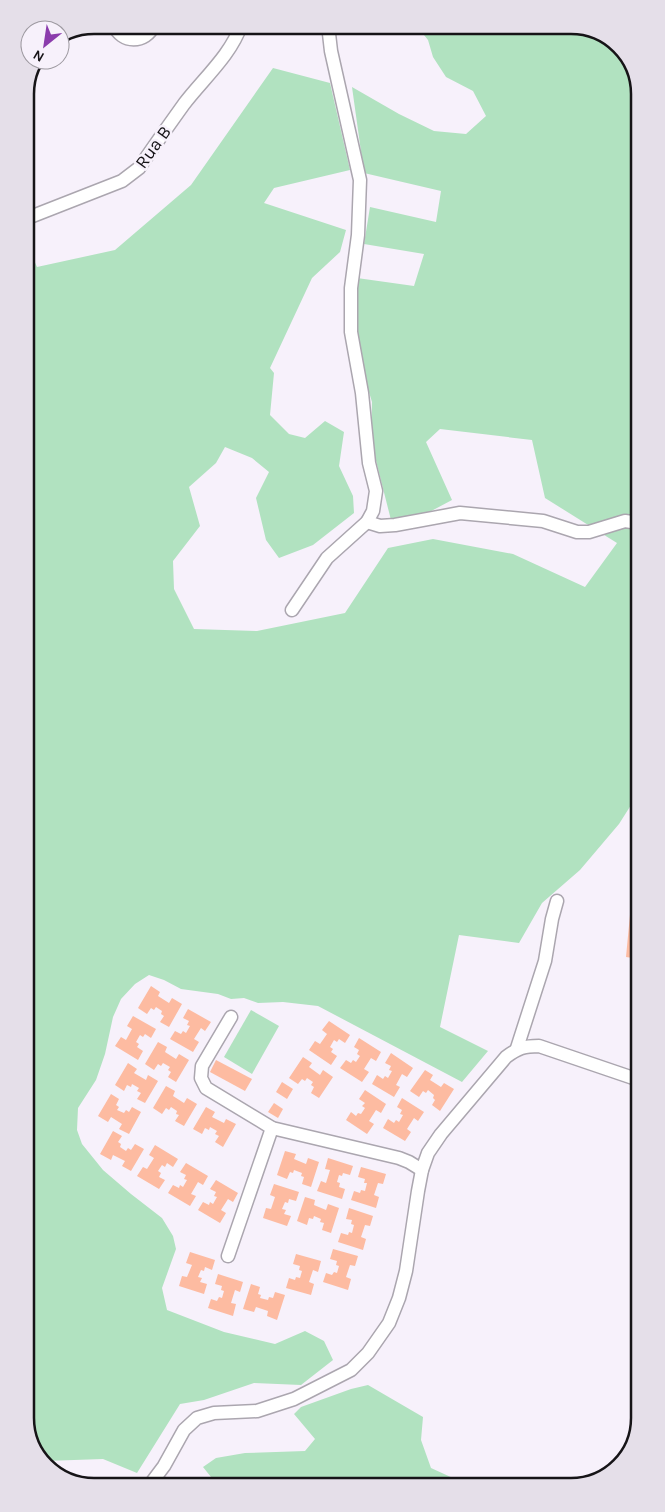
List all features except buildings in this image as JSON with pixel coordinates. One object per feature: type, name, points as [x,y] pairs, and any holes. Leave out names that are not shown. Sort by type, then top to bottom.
[{"type":"street","points":[[122,34],[125,37],[137,40],[148,34]]},
{"type":"street","name":"Rua B","points":[[34,216],[131,176],[139,168],[185,103],[225,54],[238,34]]},
{"type":"street","points":[[292,610],[327,558],[367,522],[373,510],[376,491],[369,462],[362,393],[351,332],[351,288],[358,235],[360,180],[331,51],[329,34]]},
{"type":"street","points":[[367,522],[380,526],[395,525],[460,513],[543,521],[577,532],[589,532],[625,522],[631,522]]},
{"type":"street","points":[[517,1048],[545,960],[557,902]]},
{"type":"street","points":[[231,1017],[202,1066],[201,1078],[206,1088],[272,1128],[398,1158],[422,1170]]},
{"type":"street","points":[[155,1478],[184,1430],[196,1418],[214,1413],[257,1411],[294,1399],[351,1370],[368,1353],[388,1323],[399,1298],[406,1271],[422,1170],[428,1153],[441,1134],[506,1057],[517,1048],[539,1046],[631,1077]]},
{"type":"street","points":[[228,1256],[272,1128]]},
{"type":"green space","points":[[423,34],[583,35],[601,42],[614,51],[628,74],[631,94],[631,805],[619,824],[580,870],[542,903],[519,943],[459,935],[440,1027],[488,1051],[462,1082],[318,1006],[283,1002],[258,1003],[244,998],[231,999],[218,994],[181,989],[149,975],[135,984],[121,999],[113,1017],[105,1054],[96,1080],[78,1108],[77,1130],[82,1144],[103,1170],[162,1218],[173,1236],[176,1249],[162,1288],[167,1310],[224,1332],[275,1344],[305,1331],[324,1341],[333,1360],[301,1385],[254,1383],[204,1400],[180,1404],[137,1473],[103,1459],[51,1461],[37,1438],[34,1418],[34,260],[37,267],[115,250],[191,185],[273,68],[330,83],[350,170],[274,188],[264,203],[346,230],[340,252],[312,278],[270,368],[274,373],[270,415],[289,434],[305,438],[325,421],[344,432],[339,466],[353,496],[354,513],[313,545],[279,558],[266,540],[256,498],[269,472],[252,458],[225,447],[216,463],[189,487],[200,526],[173,561],[174,589],[194,629],[257,631],[345,613],[388,548],[433,539],[513,554],[585,587],[617,543],[545,498],[532,440],[440,429],[426,442],[452,500],[420,517],[391,520],[371,441],[372,402],[358,356],[357,278],[414,286],[424,254],[364,244],[370,207],[436,222],[441,191],[364,173],[352,87],[399,114],[434,131],[466,134],[486,116],[473,91],[446,77],[433,57],[428,40]]},
{"type":"green space","points":[[251,1010],[279,1026],[252,1074],[224,1057]]},
{"type":"green space","points":[[368,1385],[423,1417],[421,1440],[431,1468],[453,1478],[212,1478],[203,1467],[216,1458],[245,1453],[305,1451],[315,1439],[294,1414],[301,1407],[351,1389]]}]
